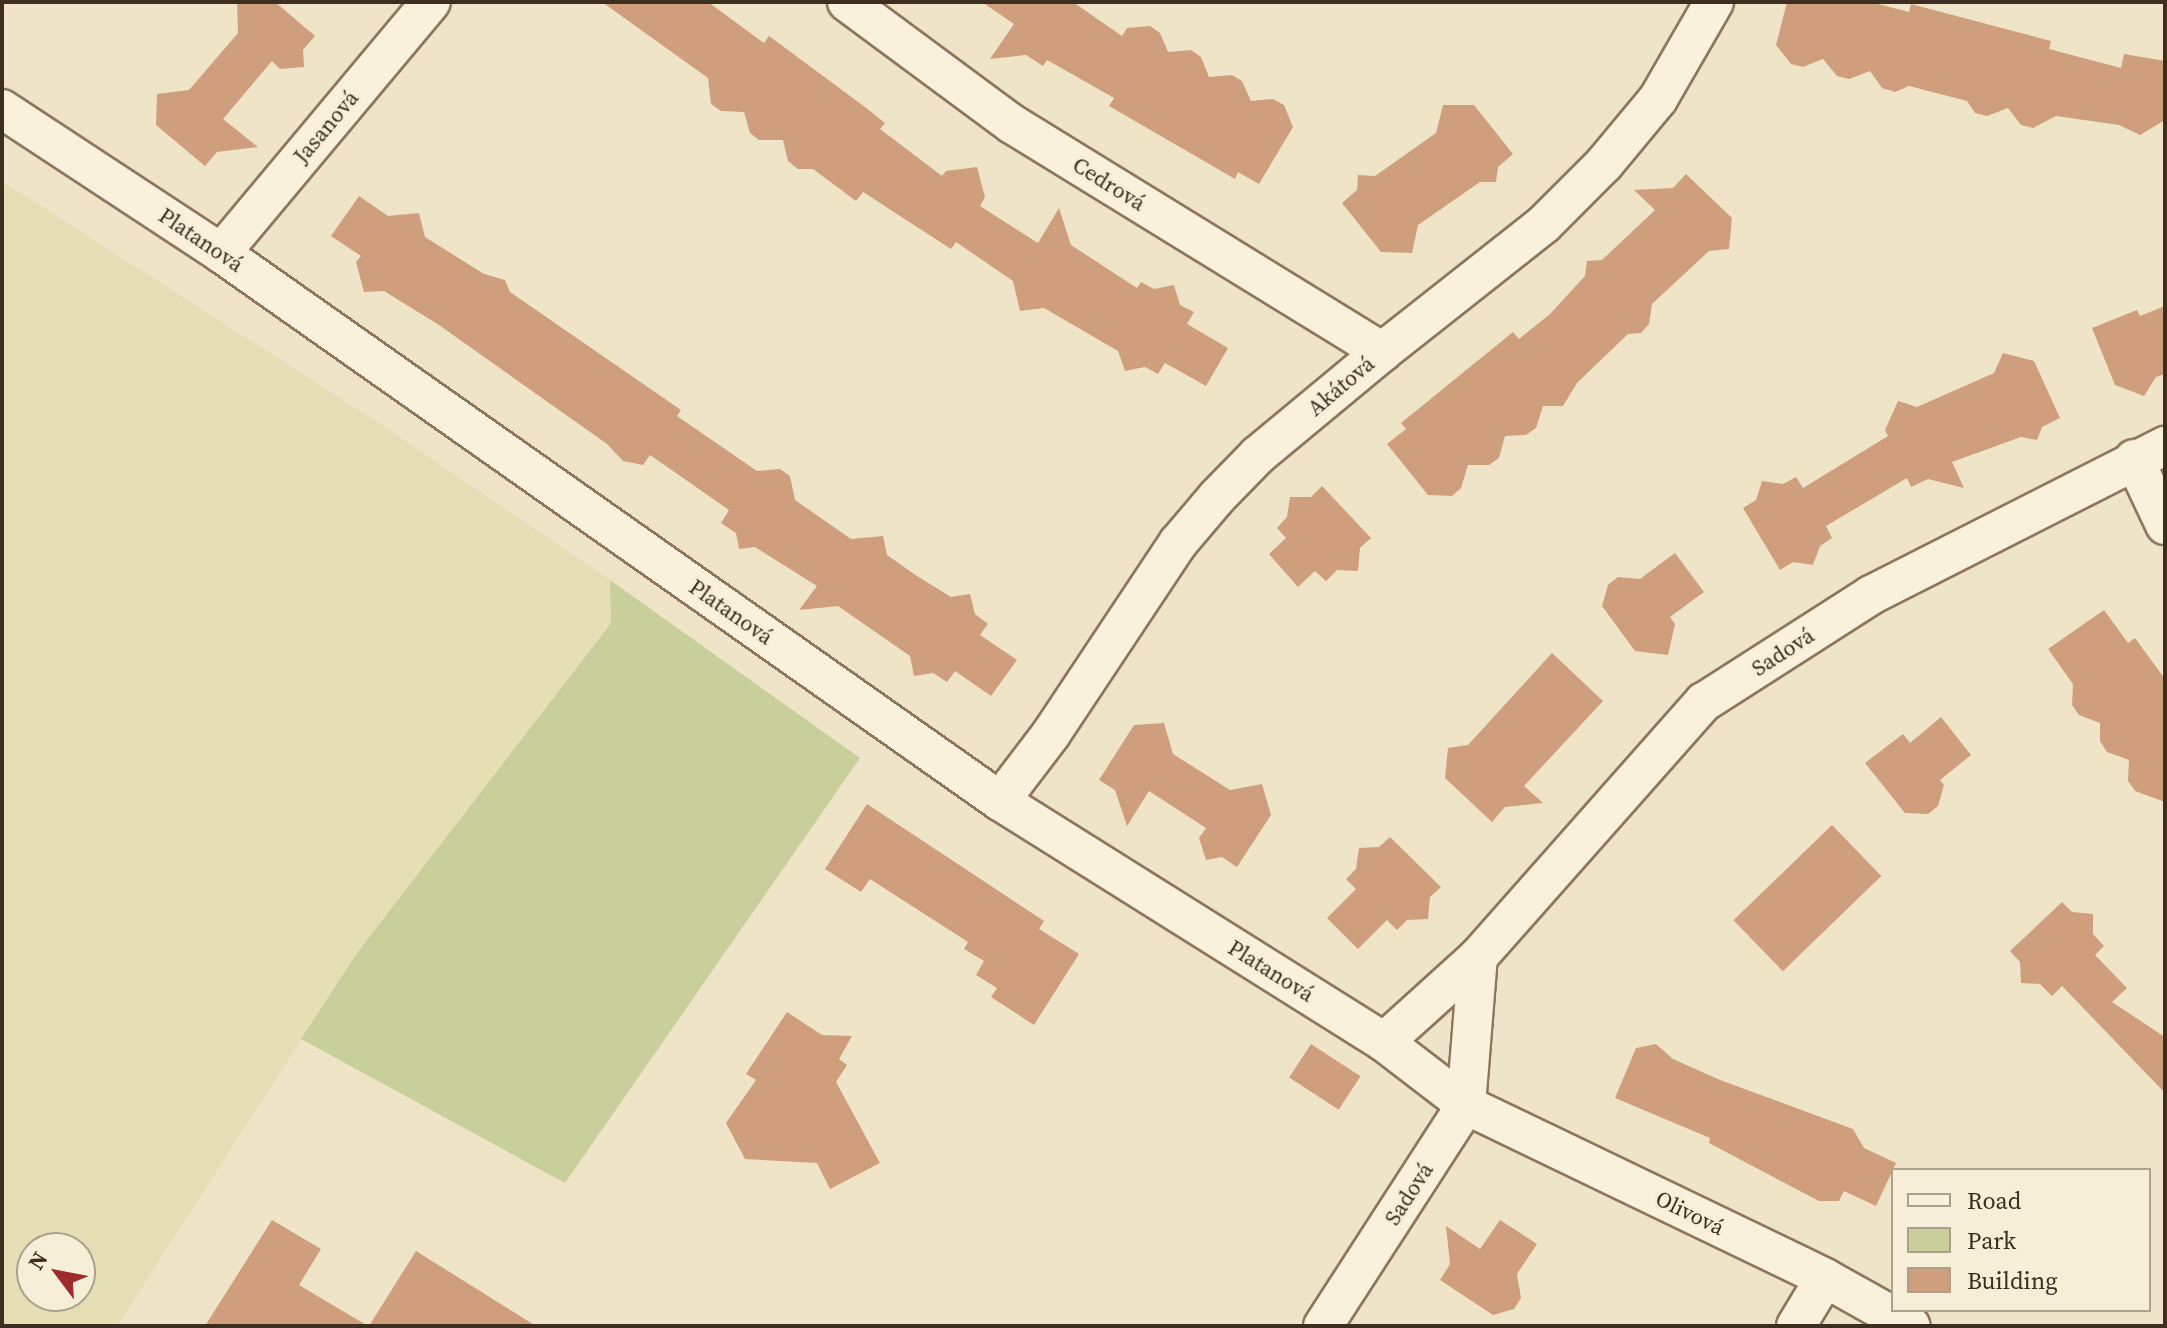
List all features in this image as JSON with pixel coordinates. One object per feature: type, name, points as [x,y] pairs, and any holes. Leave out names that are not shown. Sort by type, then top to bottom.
[{"type":"street","name":"Jasanová","points":[[221,253],[431,2]]},
{"type":"street","name":"Cedrová","points":[[847,2],[1012,124],[1382,352]]},
{"type":"street","name":"Akátová","points":[[1000,801],[1051,734],[1178,543],[1217,497],[1258,455],[1544,224],[1604,164],[1658,99],[1714,2]]},
{"type":"street","name":"Platanová","points":[[2,109],[221,253],[1000,801],[1384,1042],[1466,1105]]},
{"type":"street","points":[[2149,453],[2165,525]]},
{"type":"street","name":"Sadová","points":[[1384,1042],[1478,957],[1704,702],[1871,595],[2149,453]]},
{"type":"street","name":"Sadová","points":[[1323,1326],[1466,1105],[1478,957]]},
{"type":"street","name":"Olivová","points":[[1466,1105],[1825,1278],[1911,1326]]},
{"type":"street","points":[[1796,1326],[1825,1278]]},
{"type":"shaded area","points":[[2,181],[379,423],[610,580],[611,622],[357,953],[117,1326],[2,1326]]},
{"type":"green space","points":[[610,580],[860,758],[565,1183],[301,1039],[357,953],[611,623]]},
{"type":"building","points":[[237,2],[275,2],[315,36],[303,50],[304,67],[280,69],[272,61],[223,119],[258,147],[217,152],[205,166],[156,125],[157,94],[189,90],[238,33]]},
{"type":"building","points":[[602,2],[708,2],[764,43],[769,36],[865,107],[885,123],[880,129],[942,176],[946,171],[977,167],[985,197],[980,206],[1038,243],[1059,208],[1071,245],[1137,288],[1141,282],[1154,289],[1174,285],[1180,305],[1194,312],[1187,324],[1228,348],[1206,386],[1165,363],[1158,374],[1145,367],[1125,371],[1118,351],[1044,308],[1020,311],[1013,281],[956,242],[951,249],[863,192],[856,201],[813,169],[798,169],[788,161],[783,140],[759,140],[750,133],[744,112],[721,111],[711,104],[708,78]]},
{"type":"building","points":[[982,2],[1073,2],[1122,36],[1127,28],[1150,26],[1160,33],[1168,52],[1191,50],[1201,57],[1209,77],[1232,75],[1242,81],[1251,101],[1273,99],[1284,105],[1293,127],[1259,184],[1238,172],[1235,179],[1109,106],[1114,98],[1047,60],[1043,66],[1026,55],[990,59],[1014,24]]},
{"type":"building","points":[[1787,2],[1870,2],[1909,12],[1911,4],[2051,41],[2049,49],[2121,68],[2124,54],[2165,61],[2165,120],[2140,135],[2119,125],[2056,116],[2033,128],[2021,125],[2008,108],[1987,116],[1975,113],[1967,101],[1909,86],[1895,92],[1882,88],[1870,71],[1849,79],[1837,76],[1823,59],[1803,67],[1791,64],[1776,45]]},
{"type":"building","points":[[1443,105],[1474,105],[1513,154],[1498,167],[1496,182],[1480,182],[1418,225],[1412,253],[1381,252],[1342,203],[1357,190],[1358,175],[1375,176],[1436,133]]},
{"type":"building","points":[[1686,174],[1732,218],[1729,249],[1709,251],[1652,304],[1649,324],[1641,333],[1628,334],[1577,383],[1563,406],[1543,406],[1536,428],[1526,435],[1505,436],[1499,458],[1489,465],[1468,465],[1461,488],[1452,496],[1428,495],[1387,444],[1406,429],[1401,423],[1513,332],[1519,339],[1550,314],[1585,276],[1587,261],[1602,260],[1655,210],[1634,190],[1673,188]]},
{"type":"building","points":[[359,196],[388,216],[419,213],[425,237],[484,274],[505,280],[510,292],[681,410],[677,416],[757,471],[780,469],[790,476],[795,500],[851,539],[883,536],[887,555],[917,576],[951,597],[970,594],[975,614],[988,624],[980,635],[1017,660],[991,696],[955,671],[947,682],[933,673],[914,676],[910,656],[838,606],[799,610],[817,586],[755,547],[739,549],[736,533],[721,523],[729,510],[650,455],[643,465],[623,461],[607,444],[439,325],[384,291],[364,292],[356,262],[361,256],[331,236]]},
{"type":"building","points":[[2165,306],[2165,374],[2156,377],[2144,396],[2115,385],[2092,328],[2137,310],[2140,316]]},
{"type":"building","points":[[2003,353],[2034,361],[2060,418],[2042,427],[2037,440],[2021,437],[1952,462],[1964,488],[1928,479],[1911,487],[1907,478],[1826,526],[1832,538],[1820,546],[1813,565],[1793,562],[1780,570],[1743,508],[1756,500],[1762,481],[1783,484],[1796,477],[1803,488],[1888,436],[1885,430],[1898,401],[1917,407],[1994,373]]},
{"type":"building","points":[[1322,486],[1371,538],[1360,548],[1358,571],[1337,570],[1326,581],[1315,571],[1298,587],[1269,554],[1286,538],[1277,528],[1287,517],[1290,497],[1311,497]]},
{"type":"building","points":[[1675,553],[1704,592],[1670,617],[1675,624],[1668,655],[1635,651],[1602,606],[1608,585],[1618,577],[1640,579]]},
{"type":"building","points":[[2104,610],[2128,643],[2135,638],[2165,679],[2165,802],[2135,791],[2128,781],[2129,760],[2107,752],[2100,741],[2100,723],[2079,715],[2072,705],[2073,684],[2048,649]]},
{"type":"building","points":[[1552,653],[1603,701],[1524,786],[1543,803],[1505,807],[1492,822],[1445,778],[1448,748],[1468,745]]},
{"type":"building","points":[[1941,717],[1971,755],[1940,780],[1944,785],[1938,806],[1928,814],[1905,813],[1865,763],[1903,734],[1910,743]]},
{"type":"building","points":[[1164,723],[1173,754],[1230,790],[1262,784],[1271,815],[1237,867],[1222,857],[1206,860],[1199,838],[1206,828],[1149,791],[1127,826],[1115,790],[1099,780],[1134,725]]},
{"type":"building","points":[[867,804],[1044,921],[1039,929],[1079,954],[1034,1025],[991,997],[997,988],[976,975],[984,961],[964,949],[968,942],[870,879],[861,892],[825,869]]},
{"type":"building","points":[[1832,825],[1881,876],[1783,971],[1733,920]]},
{"type":"building","points":[[1390,837],[1441,887],[1430,897],[1428,919],[1407,920],[1397,930],[1387,920],[1358,949],[1327,918],[1356,889],[1346,879],[1356,869],[1359,848],[1379,847]]},
{"type":"building","points":[[2062,902],[2072,912],[2093,914],[2093,934],[2104,946],[2095,955],[2127,988],[2112,1002],[2165,1037],[2165,1093],[2062,986],[2052,996],[2040,984],[2021,983],[2020,962],[2010,951]]},
{"type":"building","points":[[787,1012],[822,1035],[852,1036],[839,1059],[847,1065],[836,1082],[880,1163],[830,1189],[817,1163],[745,1159],[726,1123],[756,1080],[746,1074]]},
{"type":"building","points":[[1311,1044],[1360,1076],[1339,1110],[1289,1078]]},
{"type":"building","points":[[1656,1044],[1673,1059],[1720,1080],[1853,1129],[1864,1148],[1896,1163],[1891,1168],[1876,1206],[1844,1191],[1839,1201],[1819,1201],[1709,1143],[1710,1138],[1615,1098],[1636,1048]]},
{"type":"building","points":[[272,1220],[321,1249],[299,1285],[368,1326],[205,1326]]},
{"type":"building","points":[[1500,1220],[1537,1244],[1517,1274],[1521,1298],[1514,1309],[1493,1315],[1440,1280],[1450,1264],[1446,1226],[1480,1249]]},
{"type":"building","points":[[416,1251],[536,1326],[369,1326]]}]
